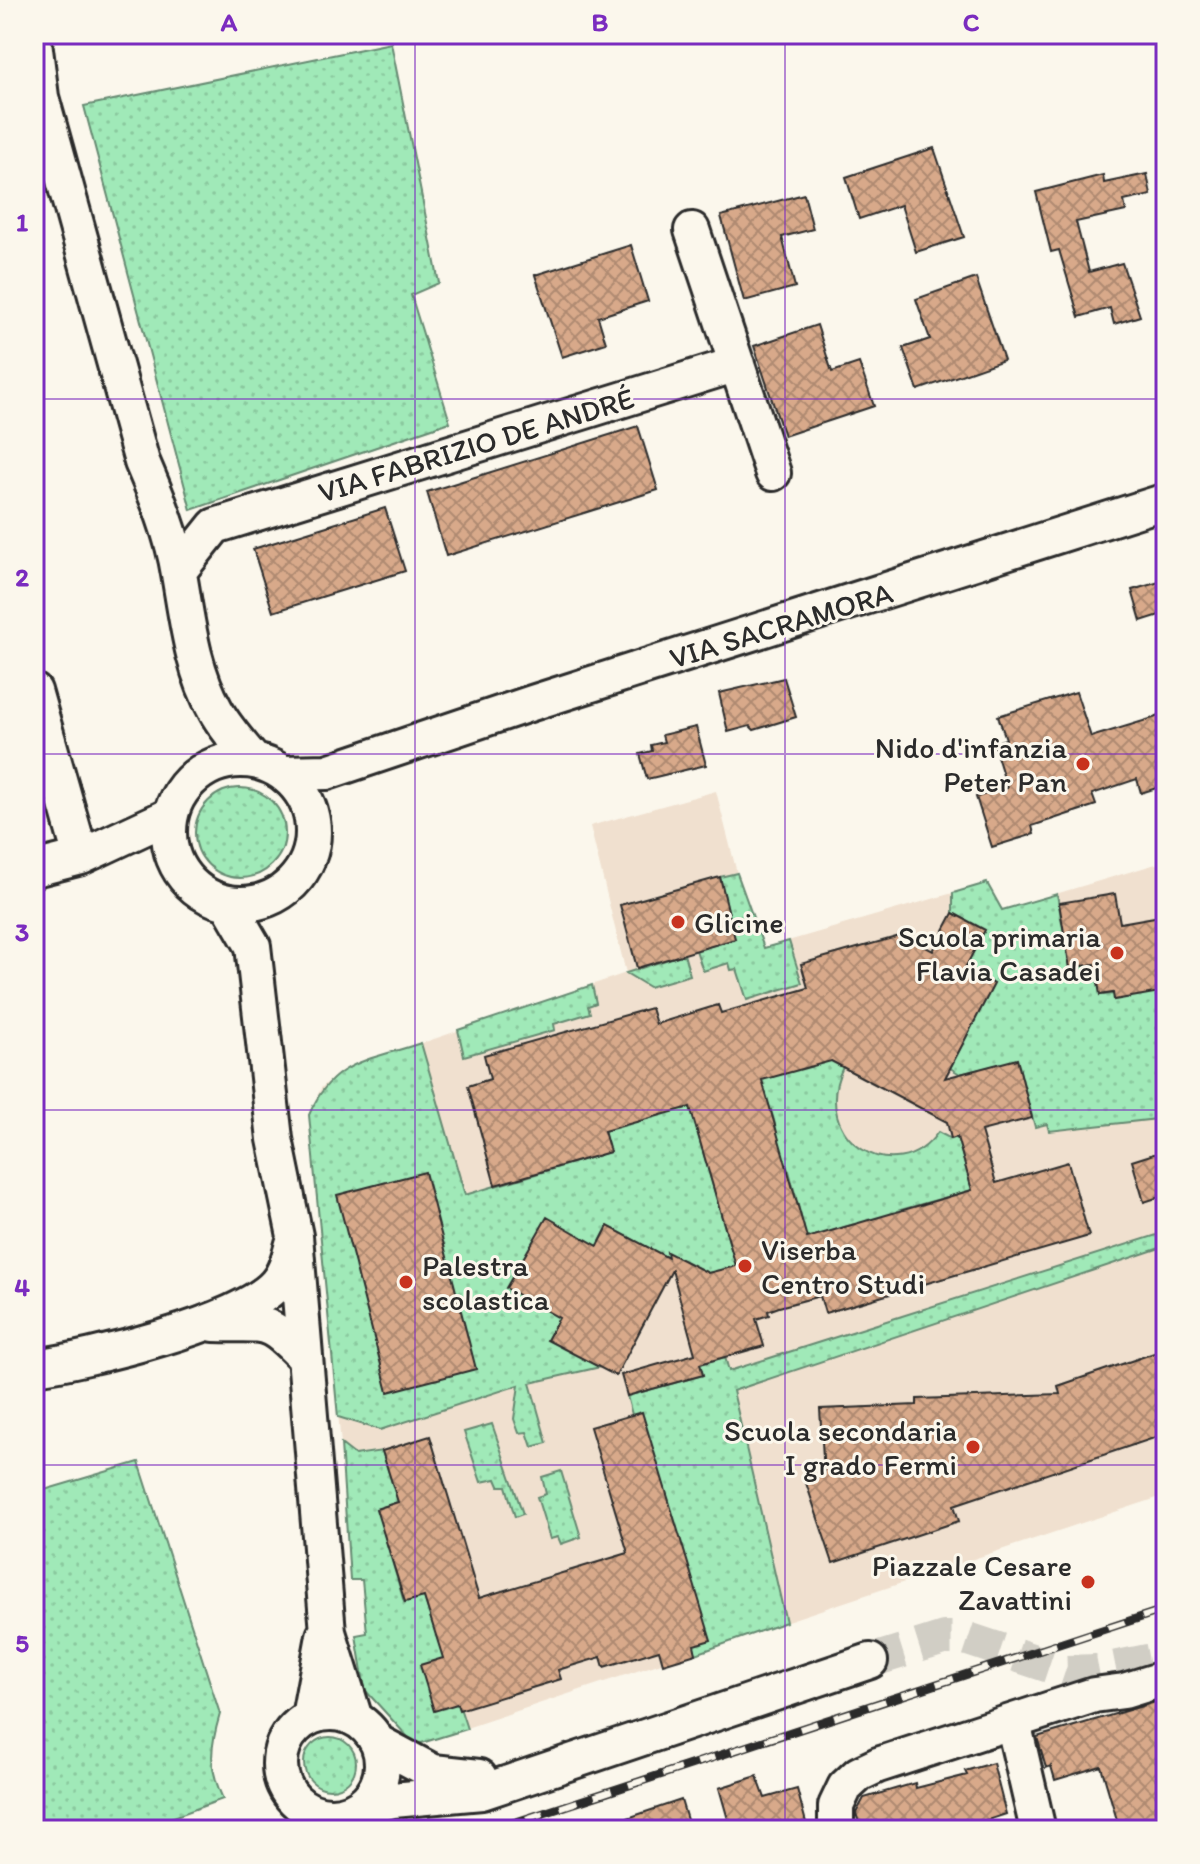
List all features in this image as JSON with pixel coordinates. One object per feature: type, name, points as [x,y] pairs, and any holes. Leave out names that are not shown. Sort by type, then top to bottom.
[{"type":"street","points":[[34,41],[41,97],[142,462],[159,500],[179,571],[184,614]]},
{"type":"street","points":[[692,230],[773,473]]},
{"type":"street","name":"VIA FABRIZIO DE ANDRÉ","points":[[215,526],[737,364]]},
{"type":"street","points":[[142,462],[145,503],[166,573],[184,614],[203,684],[215,710],[268,766],[304,796],[313,825],[312,846],[305,866],[284,891],[273,924],[271,964],[284,1087],[284,1176]]},
{"type":"street","points":[[159,500],[215,526],[179,571]]},
{"type":"street","name":"VIA SACRAMORA","points":[[268,766],[327,772],[532,703],[1166,501]]},
{"type":"street","points":[[195,776],[203,756],[203,684]]},
{"type":"street","points":[[34,691],[81,857]]},
{"type":"street","name":"VIA SACRAMORA","points":[[313,825],[340,789],[396,750]]},
{"type":"street","points":[[268,766],[222,761],[195,776],[180,793],[171,815],[169,838],[174,861],[187,881],[206,896],[228,903],[267,900],[284,891]]},
{"type":"street","points":[[34,869],[81,857],[171,815]]},
{"type":"street","points":[[81,857],[135,854],[174,861]]},
{"type":"street","points":[[228,903],[253,946],[273,1127],[295,1236],[328,1632],[381,1775],[375,1790],[351,1812]]},
{"type":"street","points":[[34,1367],[72,1362],[206,1324],[277,1283],[288,1262],[295,1236]]},
{"type":"street","points":[[206,1324],[259,1323],[276,1331],[305,1358]]},
{"type":"street","points":[[309,1717],[324,1647],[324,1604]]},
{"type":"street","points":[[523,1776],[488,1778],[433,1772],[404,1760],[366,1730],[324,1713],[309,1717],[285,1741],[280,1757],[285,1788],[305,1808],[318,1814],[351,1812],[393,1800],[482,1792],[870,1661]]},
{"type":"street","points":[[836,1830],[836,1806],[845,1787],[878,1765],[1094,1695],[1124,1691],[1162,1664]]},
{"type":"street","points":[[1013,1722],[1038,1830]]},
{"type":"shaded area","name":"Viserba Centro Studi","points":[[716,791],[737,873],[764,948],[987,883],[1002,910],[1166,861],[1166,1495],[415,1745],[365,1690],[359,1663],[356,1635],[367,1633],[362,1580],[350,1580],[341,1444],[309,1115],[321,1088],[341,1071],[626,973],[590,826]]},
{"type":"green space","points":[[391,43],[439,283],[411,295],[450,422],[191,510],[84,106]]},
{"type":"green space","points":[[240,788],[257,791],[272,801],[282,816],[285,833],[282,850],[272,865],[257,875],[240,878],[223,875],[208,865],[198,850],[195,833],[198,816],[208,801],[223,791]]},
{"type":"green space","points":[[737,873],[764,948],[789,941],[802,983],[747,1000],[737,969],[731,970],[729,963],[703,971],[696,950],[735,939],[720,877]]},
{"type":"green space","points":[[987,883],[1002,910],[1057,894],[1070,968],[1095,964],[1101,995],[1166,991],[1166,1118],[1049,1131],[1047,1124],[1035,1127],[1017,1060],[960,1074],[950,1068],[994,984],[965,968],[984,930],[953,913],[953,893]]},
{"type":"green space","points":[[684,954],[690,975],[649,987],[626,973]]},
{"type":"green space","points":[[592,985],[596,1003],[588,1006],[590,1013],[554,1024],[555,1030],[464,1056],[458,1030]]},
{"type":"green space","points":[[421,1043],[465,1195],[609,1152],[604,1131],[687,1096],[736,1266],[708,1273],[679,1258],[675,1262],[608,1226],[548,1339],[600,1367],[530,1383],[547,1443],[532,1447],[527,1432],[519,1433],[514,1419],[519,1385],[380,1430],[338,1417],[309,1115],[318,1097],[341,1073],[368,1059]]},
{"type":"green space","points":[[833,1060],[843,1067],[835,1093],[837,1116],[847,1135],[862,1149],[880,1157],[901,1158],[920,1150],[938,1132],[951,1139],[957,1137],[972,1190],[897,1211],[899,1220],[860,1223],[836,1230],[802,1248],[804,1228],[789,1171],[780,1173],[774,1120],[752,1073]]},
{"type":"green space","points":[[1166,1232],[1166,1246],[733,1391],[786,1622],[696,1654],[627,1396],[703,1375],[700,1364],[725,1357],[729,1371]]},
{"type":"green space","points":[[492,1424],[523,1514],[515,1517],[506,1486],[499,1486],[496,1479],[481,1482],[464,1432]]},
{"type":"green space","points":[[341,1444],[355,1455],[382,1451],[398,1502],[377,1509],[404,1602],[424,1597],[467,1729],[415,1745],[365,1690],[356,1635],[367,1633],[362,1580],[350,1580]]},
{"type":"green space","points":[[139,1462],[220,1714],[212,1757],[223,1799],[138,1830],[34,1830],[34,1493]]},
{"type":"green space","points":[[561,1471],[581,1537],[561,1544],[558,1537],[550,1539],[537,1497],[546,1494],[542,1477]]},
{"type":"green space","points":[[330,1737],[349,1744],[356,1763],[349,1782],[330,1789],[311,1782],[304,1763],[311,1744]]},
{"type":"building","points":[[934,148],[964,237],[916,252],[901,205],[859,219],[846,177]]},
{"type":"building","points":[[1147,174],[1151,195],[1124,201],[1126,211],[1076,222],[1089,272],[1122,263],[1140,316],[1114,324],[1110,308],[1079,317],[1059,250],[1051,252],[1036,192],[1103,175],[1104,183]]},
{"type":"building","points":[[804,194],[813,229],[782,237],[795,287],[744,301],[721,216]]},
{"type":"building","points":[[631,245],[648,301],[598,317],[606,343],[562,357],[535,275]]},
{"type":"building","points":[[976,278],[1004,360],[918,390],[903,348],[930,339],[916,299]]},
{"type":"building","points":[[817,325],[832,372],[859,363],[874,406],[784,436],[754,346]]},
{"type":"building","points":[[638,426],[658,490],[446,556],[427,492]]},
{"type":"building","points":[[385,508],[405,571],[273,612],[253,549]]},
{"type":"building","points":[[1166,580],[1166,613],[1141,621],[1132,590]]},
{"type":"building","points":[[784,678],[796,717],[754,730],[750,726],[728,732],[719,693]]},
{"type":"building","name":"Nido d'infanzia Peter Pan","points":[[1076,692],[1091,737],[1166,714],[1166,785],[1141,793],[1137,779],[1092,794],[1096,805],[1032,826],[1034,834],[992,847],[976,797],[1007,788],[993,743],[1006,739],[998,716]]},
{"type":"building","points":[[696,727],[706,765],[647,779],[640,754],[652,751],[651,745],[664,742],[662,735]]},
{"type":"building","name":"Glicine","points":[[720,877],[735,939],[637,968],[620,905]]},
{"type":"building","name":"Scuola primaria Flavia Casadei","points":[[1115,894],[1120,923],[1166,915],[1166,991],[1114,1000],[1113,993],[1100,995],[1095,964],[1070,968],[1059,903]]},
{"type":"building","points":[[953,913],[985,930],[965,968],[994,984],[945,1078],[1017,1059],[1032,1118],[981,1131],[996,1183],[1068,1162],[1089,1236],[825,1313],[820,1296],[779,1307],[768,1311],[769,1315],[756,1319],[764,1346],[700,1364],[703,1375],[627,1396],[621,1375],[695,1354],[672,1270],[616,1376],[547,1340],[559,1318],[506,1288],[547,1217],[598,1246],[608,1226],[668,1258],[667,1252],[708,1273],[736,1266],[690,1107],[604,1131],[610,1152],[495,1185],[468,1086],[490,1079],[484,1055],[651,1008],[656,1024],[718,1005],[721,1013],[808,988],[801,964],[903,935],[933,951]],"holes":[[[831,1061],[947,1122],[951,1139],[957,1137],[972,1190],[807,1238],[762,1080]]]},
{"type":"building","points":[[1166,1150],[1166,1195],[1144,1202],[1132,1161]]},
{"type":"building","name":"Palestra scolastica","points":[[425,1172],[476,1369],[388,1392],[337,1195]]},
{"type":"building","name":"Scuola secondaria I grado Fermi","points":[[1166,1349],[1166,1434],[954,1505],[959,1521],[833,1563],[805,1480],[824,1474],[820,1409],[917,1405],[917,1399],[1060,1394],[1058,1386]]},
{"type":"building","points":[[642,1412],[711,1640],[694,1645],[696,1654],[663,1664],[659,1650],[604,1667],[601,1657],[558,1670],[561,1679],[459,1710],[457,1704],[434,1711],[420,1665],[443,1658],[424,1597],[405,1602],[376,1509],[398,1502],[382,1451],[430,1436],[479,1598],[628,1553],[590,1427]]},
{"type":"building","points":[[1166,1699],[1166,1830],[1142,1830],[1140,1824],[1120,1830],[1101,1766],[1055,1780],[1051,1766],[1046,1768],[1037,1737]]},
{"type":"building","points":[[993,1763],[1006,1814],[957,1830],[861,1830],[856,1813],[864,1798],[915,1783],[916,1788],[967,1775],[965,1771]]},
{"type":"building","points":[[757,1776],[765,1798],[797,1789],[808,1830],[731,1830],[719,1788]]},
{"type":"building","points":[[681,1800],[690,1830],[604,1830],[604,1826]]},
{"type":"tunnel","points":[[870,1661],[944,1638],[965,1638],[1067,1672],[1097,1671],[1153,1660]]},
{"type":"railway","points":[[492,1830],[1166,1609]]},
{"type":"place","name":"Nido d'infanzia Peter Pan","points":[[1083,764]]},
{"type":"place","name":"Glicine","points":[[678,922]]},
{"type":"place","name":"Scuola primaria Flavia Casadei","points":[[1117,953]]},
{"type":"place","name":"Viserba Centro Studi","points":[[745,1266]]},
{"type":"place","name":"Palestra scolastica","points":[[406,1282]]},
{"type":"place","name":"Scuola secondaria I grado Fermi","points":[[973,1447]]},
{"type":"place","name":"Piazzale Cesare Zavattini","points":[[1088,1582]]}]
